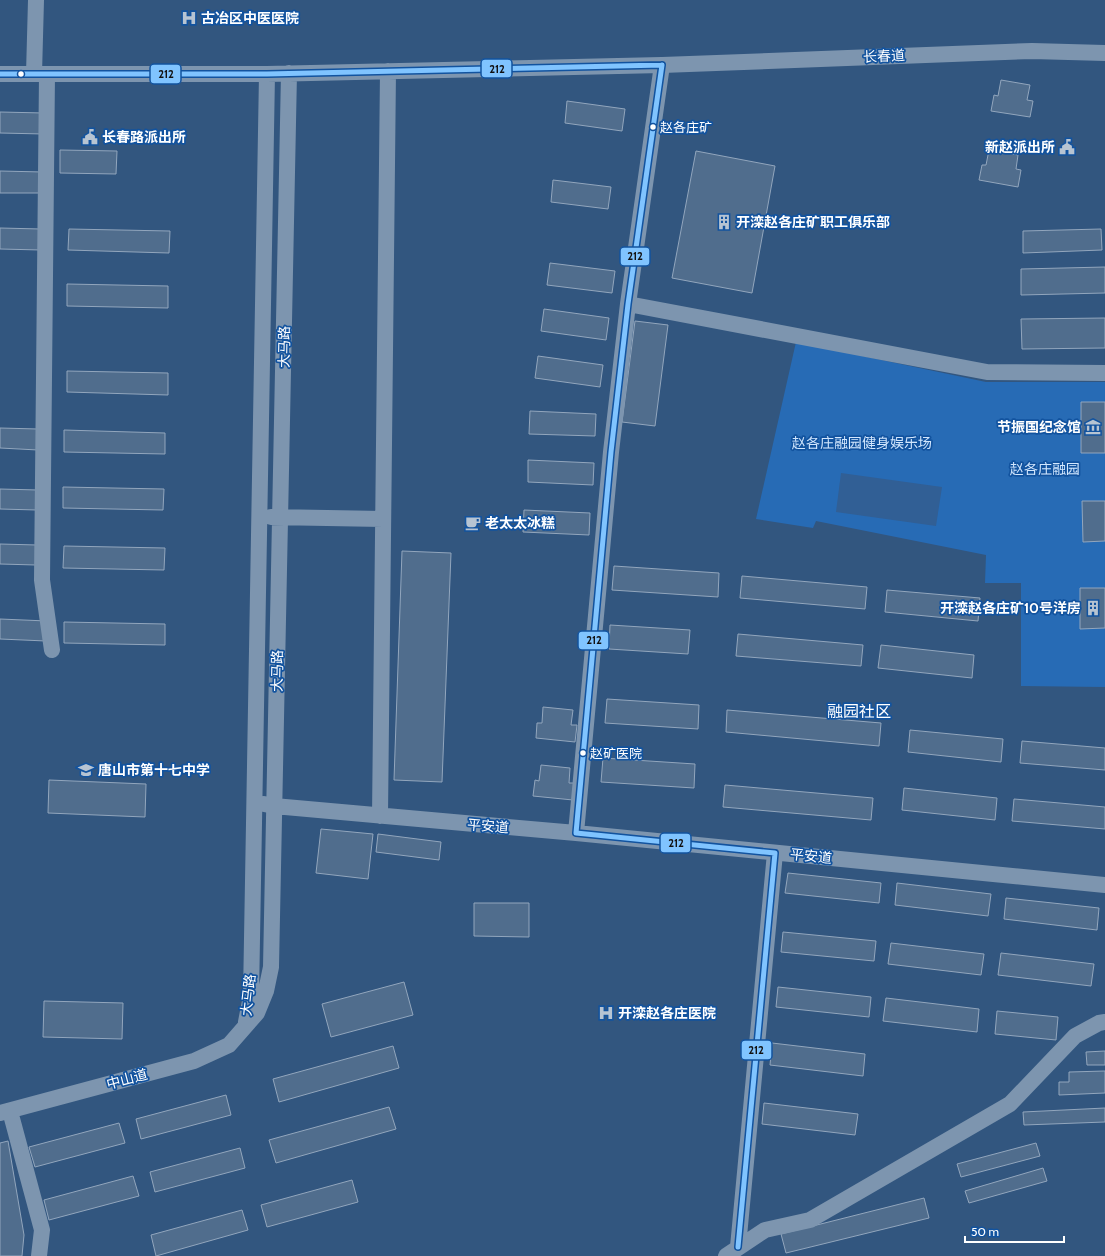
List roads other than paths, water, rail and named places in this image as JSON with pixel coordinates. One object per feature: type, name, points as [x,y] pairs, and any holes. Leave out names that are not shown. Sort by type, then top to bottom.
[{"type":"street","points":[[36,0],[41,74],[42,580],[52,650]]},
{"type":"street","name":"长春道","points":[[0,74],[266,74],[662,65],[1017,52],[1105,53]]},
{"type":"street","points":[[576,833],[611,452],[628,304],[662,65]]},
{"type":"street","points":[[380,816],[388,71]]},
{"type":"street","name":"大马路","points":[[245,1027],[257,1013],[266,991],[271,967],[289,73]]},
{"type":"street","name":"大马路","points":[[245,1027],[251,996],[266,74]]},
{"type":"street","points":[[628,304],[987,372],[1105,373]]},
{"type":"street","points":[[259,517],[383,519]]},
{"type":"street","name":"平安道","points":[[254,802],[274,806],[576,833],[1105,885]]},
{"type":"street","points":[[732,1251],[775,853]]},
{"type":"street","points":[[732,1251],[765,1230],[810,1220],[1010,1104],[1075,1036],[1099,1023],[1105,1022]]},
{"type":"street","name":"中山道","points":[[5,1112],[194,1061],[229,1045],[245,1027]]},
{"type":"street","points":[[5,1112],[42,1230],[39,1256]]},
{"type":"place","name":"古冶区中医医院","points":[[189,18]]},
{"type":"place","name":"赵各庄矿","points":[[653,127]]},
{"type":"place","name":"长春路派出所","points":[[90,137]]},
{"type":"place","name":"新赵派出所","points":[[1067,147]]},
{"type":"place","name":"开滦赵各庄矿职工俱乐部","points":[[724,222]]},
{"type":"place","name":"节振国纪念馆","points":[[1093,427]]},
{"type":"place","name":"老太太冰糕","points":[[473,523]]},
{"type":"place","name":"开滦赵各庄矿10号洋房","points":[[1093,608]]},
{"type":"place","name":"赵矿医院","points":[[583,753]]},
{"type":"place","name":"唐山市第十七中学","points":[[86,770]]},
{"type":"place","name":"开滦赵各庄医院","points":[[606,1013]]},
{"type":"district","name":"融园社区","points":[[859,711]]},
{"type":"park label","name":"赵各庄融园健身娱乐场","points":[[862,443]]},
{"type":"park label","name":"赵各庄融园","points":[[1045,469]]}]
